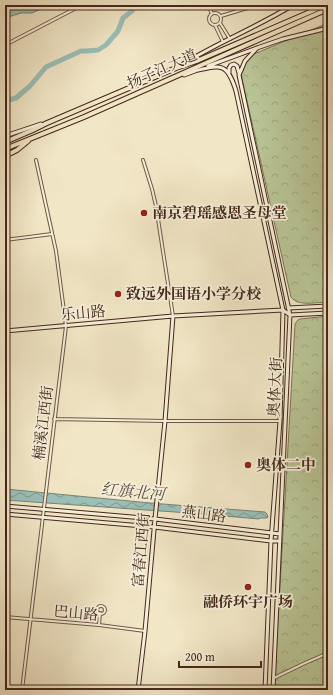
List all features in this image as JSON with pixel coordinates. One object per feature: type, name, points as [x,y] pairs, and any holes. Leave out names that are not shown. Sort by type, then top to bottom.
[{"type":"highway","name":"扬子江大道","points":[[5,142],[326,5]]},
{"type":"highway","name":"扬子江大道","points":[[5,149],[152,87],[328,9]]},
{"type":"highway","points":[[5,156],[17,150],[30,139]]},
{"type":"main road","points":[[176,68],[274,17],[292,5]]},
{"type":"main road","points":[[152,87],[283,39],[328,28]]},
{"type":"main road","points":[[239,75],[245,61],[257,48]]},
{"type":"main road","points":[[229,73],[229,68],[234,64],[237,66],[239,75]]},
{"type":"main road","points":[[194,71],[219,66],[229,73]]},
{"type":"main road","name":"奥体大街","points":[[229,73],[232,77],[236,91],[283,310],[280,421],[271,541],[265,690]]},
{"type":"main road","name":"奥体大街","points":[[239,75],[290,315],[273,690]]},
{"type":"main road","name":"扬子江大道","points":[[5,136],[32,126],[47,123]]},
{"type":"main road","name":"乐山路","points":[[5,331],[173,316],[328,306]]},
{"type":"main road","points":[[283,310],[290,315],[328,313]]},
{"type":"main road","name":"富春江西街","points":[[138,690],[165,421],[173,316]]},
{"type":"main road","name":"燕山路","points":[[5,506],[155,519],[280,534]]},
{"type":"main road","name":"燕山路","points":[[5,514],[154,527],[271,541],[280,540]]},
{"type":"street","points":[[5,45],[82,5]]},
{"type":"street","points":[[208,5],[212,14]]},
{"type":"street","points":[[224,42],[215,25],[211,24],[209,21],[209,17],[212,14],[218,13],[221,16],[261,5]]},
{"type":"street","points":[[221,16],[220,22],[230,39]]},
{"type":"street","points":[[215,25],[220,22]]},
{"type":"street","name":"楠溪江西街","points":[[22,690],[66,326],[56,251],[36,160]]},
{"type":"street","points":[[143,160],[156,206],[173,316]]},
{"type":"street","points":[[5,240],[52,234]]},
{"type":"street","points":[[54,419],[280,421]]},
{"type":"street","points":[[99,625],[100,613]]},
{"type":"street","name":"巴山路","points":[[5,617],[145,630]]},
{"type":"street","points":[[273,679],[328,653]]},
{"type":"green space","points":[[328,23],[328,302],[303,303],[294,300],[291,297],[241,74],[247,60],[254,54]]},
{"type":"green space","points":[[328,316],[328,690],[274,690],[295,325],[300,319]]},
{"type":"water","points":[[15,5],[50,5],[32,13],[21,13],[5,18],[5,12]]},
{"type":"water","points":[[5,489],[265,512],[268,517],[259,519],[5,500]]},
{"type":"waterway","points":[[5,101],[16,98],[30,86],[46,67],[81,51],[98,50],[106,45],[118,31],[123,18],[137,5]]},
{"type":"place","name":"南京碧瑶感恩圣母堂","points":[[144,213]]},
{"type":"place","name":"致远外国语小学分校","points":[[118,294]]},
{"type":"place","name":"奥体二中","points":[[248,465]]},
{"type":"place","name":"融侨环宇广场","points":[[248,587]]},
{"type":"water label","name":"红旗北河","points":[[133,491]]}]
